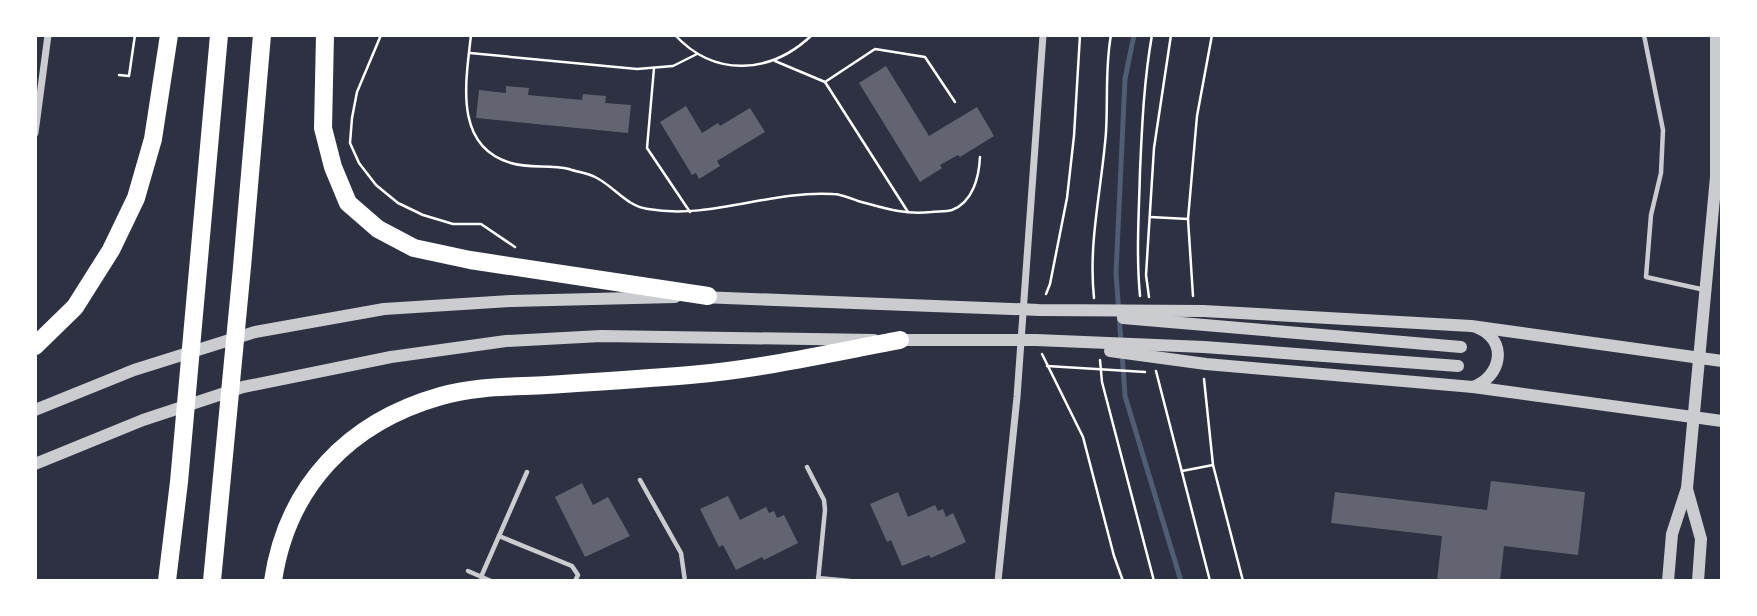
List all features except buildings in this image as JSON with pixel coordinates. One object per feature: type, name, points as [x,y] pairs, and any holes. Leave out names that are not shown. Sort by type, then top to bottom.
[{"type":"highway","points":[[35,346],[75,307],[111,250],[136,198],[153,139],[169,35]]},
{"type":"highway","points":[[167,581],[179,482],[219,35]]},
{"type":"highway","points":[[212,581],[262,35]]},
{"type":"highway","points":[[325,35],[323,128],[333,167],[348,203],[377,229],[414,248],[470,260],[708,296]]},
{"type":"highway","points":[[273,581],[277,557],[295,508],[321,469],[352,439],[394,412],[443,395],[492,388],[693,375],[900,340]]},
{"type":"street","points":[[35,133],[48,35]]},
{"type":"street","points":[[998,581],[1017,397],[1043,35]]},
{"type":"street","points":[[1668,581],[1672,534],[1687,488],[1716,177],[1716,35]]},
{"type":"street","points":[[35,410],[135,370],[255,332],[384,309],[511,300],[708,296],[1039,310],[1197,311],[1471,326],[1722,361]]},
{"type":"street","points":[[1039,310],[1461,347]]},
{"type":"street","points":[[1471,326],[1486,332],[1494,341],[1498,356],[1496,368],[1487,382],[1473,387]]},
{"type":"street","points":[[35,464],[143,420],[243,387],[416,354],[506,341],[601,336],[1036,341],[1204,347],[1458,366]]},
{"type":"street","points":[[1036,341],[1206,364],[1473,387],[1722,421]]},
{"type":"street","points":[[1687,488],[1701,539],[1698,581]]},
{"type":"lane","points":[[1644,35],[1663,130],[1661,173],[1651,215],[1646,277],[1706,290]]},
{"type":"lane","points":[[807,467],[824,500],[818,579],[850,581]]},
{"type":"lane","points":[[481,577],[527,472]]},
{"type":"lane","points":[[640,480],[681,553],[685,581]]},
{"type":"lane","points":[[499,536],[572,566],[578,575],[575,581]]},
{"type":"lane","points":[[468,572],[491,581]]},
{"type":"path","points":[[119,75],[129,76],[135,35]]},
{"type":"path","points":[[381,35],[357,92],[352,118],[349,143],[359,163],[376,185],[398,204],[422,215],[453,224],[481,223],[514,247]]},
{"type":"path","points":[[471,35],[468,120],[477,139],[492,153],[512,163],[558,166],[595,177],[623,198],[645,209],[690,212],[787,197],[834,194],[909,214],[952,210],[969,196],[979,177],[980,157]]},
{"type":"path","points":[[675,35],[697,54],[728,66],[775,61],[812,35]]},
{"type":"path","points":[[1039,310],[1050,284],[1067,198],[1080,35]]},
{"type":"path","points":[[1140,298],[1136,258],[1146,70],[1152,35]]},
{"type":"path","points":[[1149,300],[1146,275],[1154,148],[1171,35]]},
{"type":"path","points":[[1197,311],[1188,219],[1197,116],[1212,35]]},
{"type":"path","points":[[825,82],[875,49],[925,57],[956,102]]},
{"type":"path","points":[[470,52],[637,69],[673,66],[697,54]]},
{"type":"path","points":[[775,61],[825,82],[909,214]]},
{"type":"path","points":[[653,68],[647,148],[690,212]]},
{"type":"path","points":[[1150,217],[1188,219]]},
{"type":"path","points":[[1036,341],[1083,436],[1123,581]]},
{"type":"path","points":[[1156,362],[1160,387],[1210,581]]},
{"type":"path","points":[[1206,364],[1203,384],[1213,465],[1243,581]]},
{"type":"path","points":[[1047,366],[1162,373]]},
{"type":"path","points":[[1182,471],[1213,465]]},
{"type":"waterway","points":[[1121,342],[1116,273],[1125,79],[1134,35]]},
{"type":"waterway","points":[[1122,352],[1125,396],[1181,581]]}]
